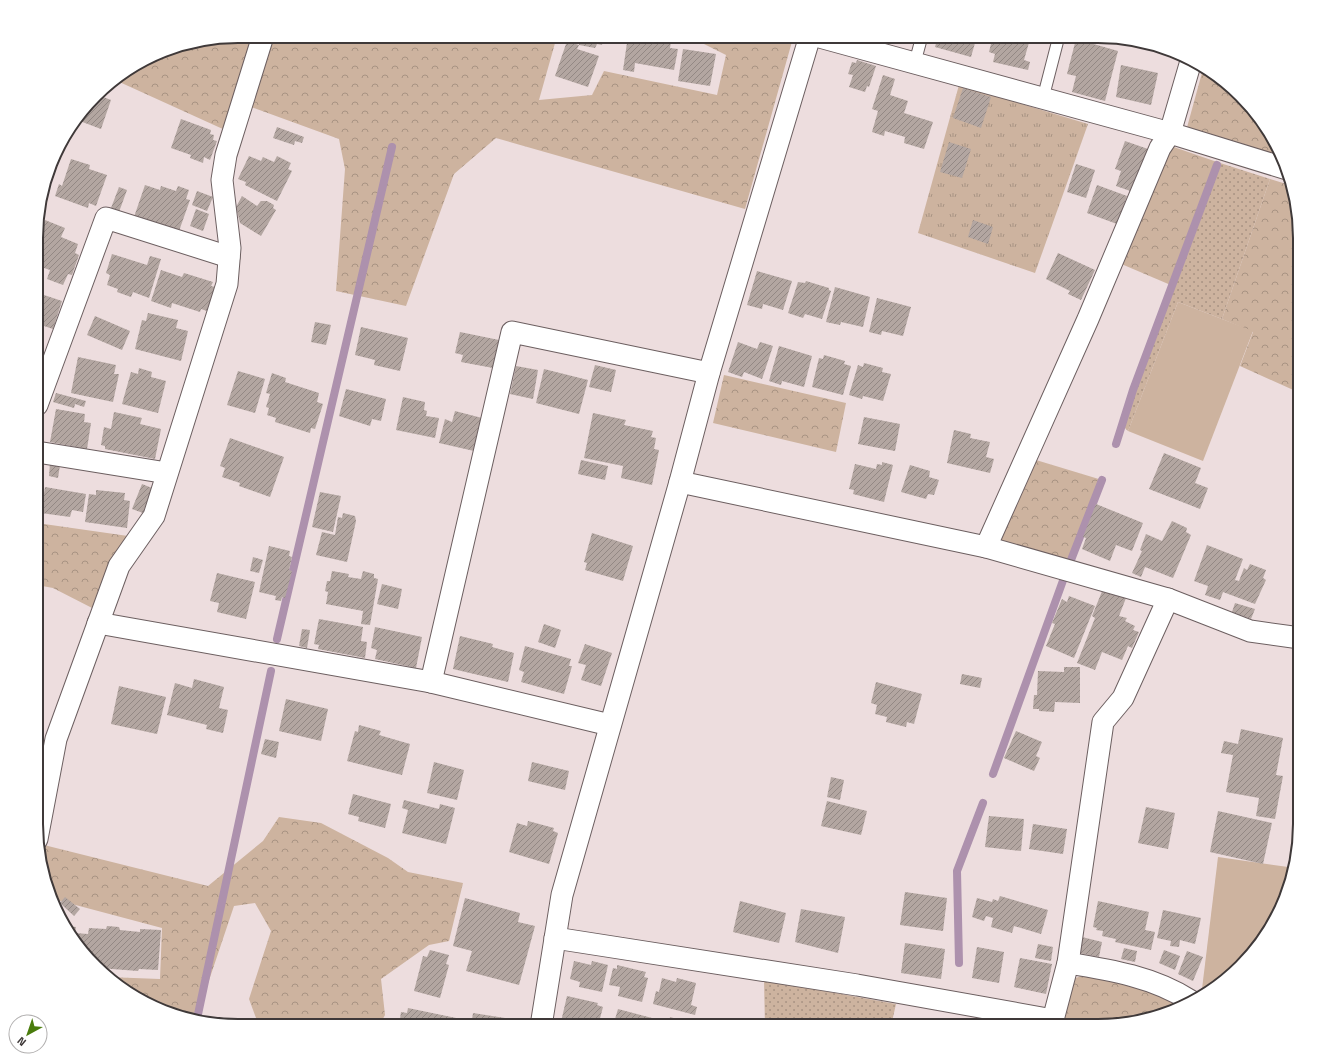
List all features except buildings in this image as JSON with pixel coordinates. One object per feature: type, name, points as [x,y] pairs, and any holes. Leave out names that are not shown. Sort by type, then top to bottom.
[{"type":"street","points":[[43,807],[56,739],[119,566],[154,516],[227,284],[230,248],[222,180],[226,155],[261,43]]},
{"type":"street","points":[[542,1019],[562,895],[680,482],[709,373],[808,43]]},
{"type":"street","points":[[843,43],[1170,133],[1280,168]]},
{"type":"street","points":[[986,547],[1088,319],[1160,148],[1170,133],[1190,66]]},
{"type":"street","points":[[43,389],[106,218],[229,257]]},
{"type":"street","points":[[431,682],[512,332],[709,373]]},
{"type":"street","points":[[43,453],[167,473]]},
{"type":"street","points":[[680,482],[986,547],[1168,599],[1250,631],[1293,637]]},
{"type":"street","points":[[1053,1019],[1068,962],[1104,722],[1123,698],[1168,599]]},
{"type":"street","points":[[98,623],[431,682],[610,726]]},
{"type":"street","points":[[555,938],[857,985],[1027,1019]]},
{"type":"street","points":[[1068,962],[1126,973],[1177,992],[1186,998]]},
{"type":"lane","points":[[915,62],[920,43]]},
{"type":"lane","points":[[1044,98],[1057,43]]},
{"type":"green space","points":[[225,43],[253,43],[225,130],[120,82],[152,63],[175,53]]},
{"type":"green space","points":[[269,43],[555,43],[539,100],[592,95],[604,71],[717,95],[726,55],[702,43],[792,43],[745,209],[496,138],[454,174],[406,306],[336,291],[345,169],[339,139],[251,107]]},
{"type":"green space","points":[[1202,73],[1227,91],[1245,109],[1267,141],[1275,158],[1186,131]]},
{"type":"green space","points":[[959,85],[1088,124],[1035,273],[918,233]]},
{"type":"green space","points":[[1168,145],[1217,162],[1173,286],[1119,263]]},
{"type":"green space","points":[[1217,162],[1270,179],[1222,319],[1178,302],[1128,431],[1123,426],[1133,390]]},
{"type":"green space","points":[[1270,179],[1285,184],[1293,225],[1293,390],[1240,366],[1253,332],[1222,319]]},
{"type":"green space","points":[[1178,302],[1253,331],[1203,461],[1128,431]]},
{"type":"green space","points":[[724,375],[846,403],[836,452],[713,423]]},
{"type":"green space","points":[[1036,460],[1102,480],[1071,560],[995,541]]},
{"type":"green space","points":[[43,524],[128,536],[96,610],[53,588],[43,586]]},
{"type":"green space","points":[[279,817],[321,823],[388,858],[408,872],[463,883],[449,941],[429,945],[381,979],[385,1015],[383,1019],[256,1019],[249,999],[271,931],[255,903],[234,906],[198,1014],[175,1009],[152,999],[117,977],[160,979],[162,928],[59,901],[53,887],[44,845],[208,886],[263,841]]},
{"type":"green space","points":[[1293,831],[1293,837],[1288,864]]},
{"type":"green space","points":[[1218,857],[1288,867],[1283,887],[1273,910],[1253,943],[1227,971],[1202,989]]},
{"type":"green space","points":[[1088,973],[1138,983],[1174,1003],[1161,1009],[1111,1019],[1063,1019],[1071,980]]},
{"type":"green space","points":[[764,980],[896,1004],[893,1019],[765,1019]]},
{"type":"waterway","points":[[277,639],[392,147]]},
{"type":"waterway","points":[[1116,444],[1133,390],[1217,165]]},
{"type":"waterway","points":[[1071,560],[1102,480]]},
{"type":"waterway","points":[[993,774],[1065,575]]},
{"type":"waterway","points":[[198,1014],[271,671]]},
{"type":"waterway","points":[[959,963],[957,871],[983,803]]}]
